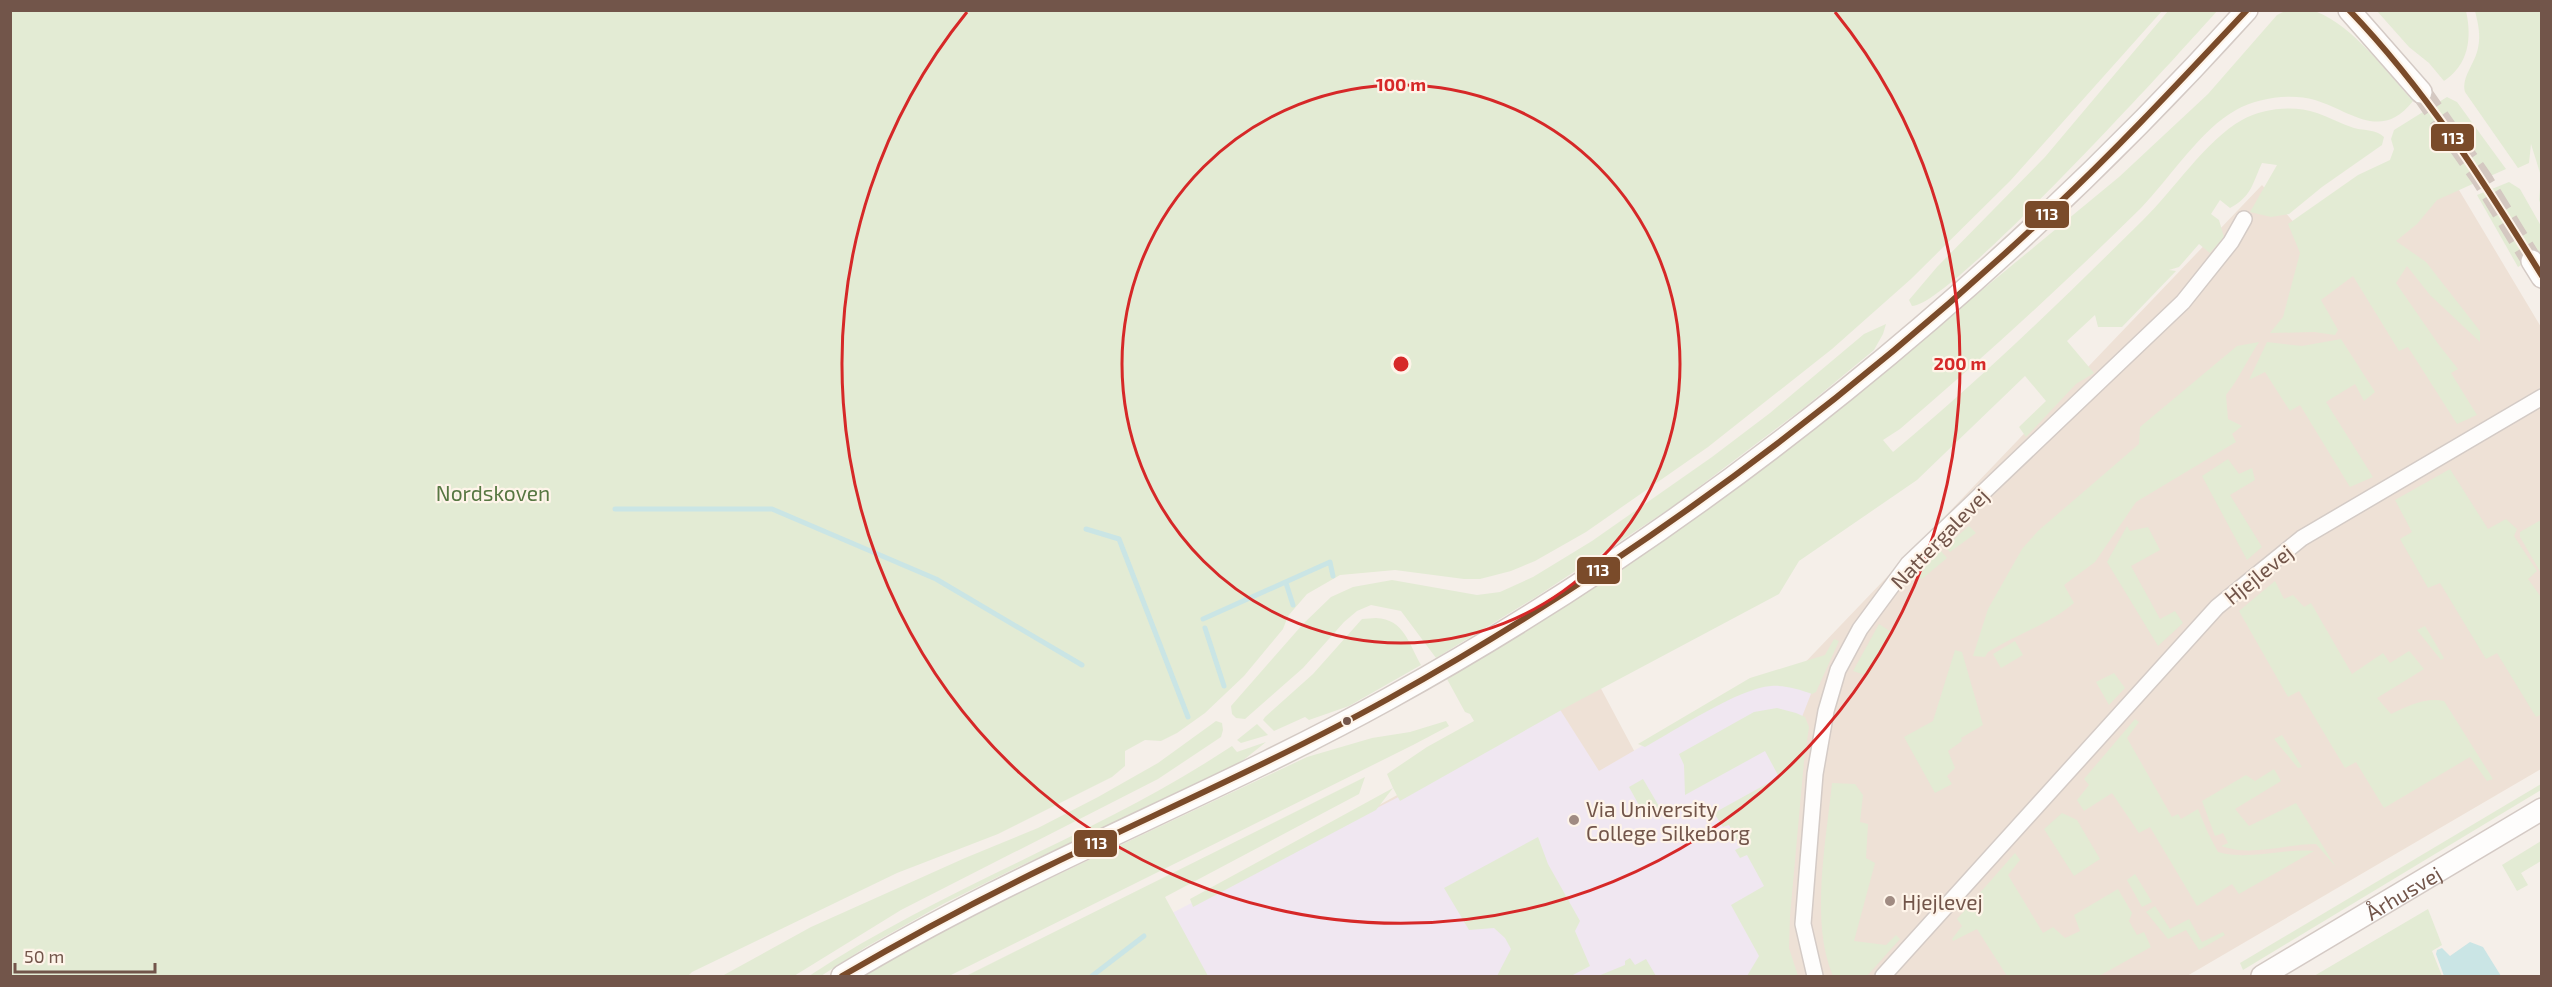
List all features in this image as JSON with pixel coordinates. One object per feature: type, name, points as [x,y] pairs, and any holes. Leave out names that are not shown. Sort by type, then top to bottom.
[{"type":"street","points":[[842,976],[975,901],[1180,806],[1391,698],[1488,641],[1635,547],[1737,474],[1818,411],[2030,233],[2117,147],[2247,10]]},
{"type":"street","points":[[2349,10],[2421,92]]},
{"type":"street","name":"Nattergalevej","points":[[1815,976],[1803,924],[1815,774],[1826,711],[1838,670],[1860,629],[1908,564],[2183,302],[2231,242],[2244,219]]},
{"type":"street","name":"Hjejlevej","points":[[1883,976],[2217,607],[2302,538],[2541,396]]},
{"type":"street","name":"Århusvej","points":[[2262,976],[2541,809]]},
{"type":"shaded area","points":[[2262,185],[2334,270],[2456,185],[2541,327],[2541,769],[2187,976],[1214,976],[1182,915],[1598,683],[1647,775],[1753,717]]},
{"type":"shaded area","name":"Via University College Silkeborg","points":[[1816,681],[1800,722],[1786,949],[1795,976],[1203,976],[1172,913],[1416,788],[1552,697],[1599,771],[1747,685]]},
{"type":"green space","name":"Nordskoven","points":[[10,11],[2162,11],[2010,181],[1911,279],[1832,349],[1708,447],[1586,532],[1535,561],[1511,571],[1480,579],[1395,570],[1340,575],[1307,594],[1288,616],[1283,629],[1244,676],[1205,713],[1177,733],[1161,741],[1145,740],[1125,751],[1125,766],[1112,777],[998,834],[897,873],[692,972],[688,976],[11,976]]},
{"type":"green space","points":[[2168,11],[2217,11],[2114,123],[2015,224],[1970,266],[1934,295],[1912,306],[1909,300],[1937,267],[2045,157]]},
{"type":"green space","points":[[2285,11],[2310,11],[2330,19],[2344,28],[2369,51],[2413,101],[2401,113],[2389,120],[2377,122],[2353,116],[2315,100],[2295,97],[2254,102],[2223,118],[2198,142],[2141,208],[2082,265],[1962,375],[1900,429],[1883,440],[1893,452],[1958,396],[2052,309],[2143,220],[2216,140],[2242,120],[2269,110],[2298,109],[2317,113],[2354,128],[2374,131],[2384,137],[2382,145],[2322,187],[2289,214],[2271,217],[2250,212],[2277,165],[2262,163],[2243,199],[2230,208],[2220,200],[2211,214],[2219,220],[2224,237],[2210,253],[2199,244],[2179,267],[2169,270],[2176,271],[2122,327],[2098,327],[2095,315],[2067,341],[2094,373],[2076,384],[2026,437],[2019,427],[2046,401],[2025,376],[1917,480],[1799,561],[1779,594],[1565,708],[1400,801],[1387,774],[1427,747],[1474,721],[1470,714],[1465,712],[1447,679],[1644,554],[1740,486],[1816,427],[2119,177],[2208,94],[2277,15]]},
{"type":"green space","points":[[2377,11],[2466,11],[2469,31],[2467,50],[2459,67],[2444,81]]},
{"type":"green space","points":[[2475,11],[2541,11],[2541,176],[2531,144],[2529,163],[2518,168],[2465,92],[2465,81],[2479,43]]},
{"type":"green space","points":[[2447,97],[2457,102],[2506,169],[2437,200],[2417,224],[2396,241],[2426,262],[2480,331],[2480,342],[2430,295],[2407,266],[2396,283],[2458,369],[2451,373],[2477,415],[2457,424],[2408,347],[2399,351],[2353,276],[2321,300],[2338,330],[2335,335],[2314,332],[2270,333],[2283,317],[2300,253],[2288,224],[2358,175],[2390,160],[2394,149],[2391,139],[2394,130]]},
{"type":"green space","points":[[2541,176],[2541,205],[2539,200]]},
{"type":"green space","points":[[2509,182],[2520,189],[2541,226],[2541,254],[2518,267],[2477,195]]},
{"type":"green space","points":[[1886,324],[1874,350],[1805,407],[1675,505],[1536,597],[1436,658],[1401,611],[1371,605],[1357,611],[1344,622],[1303,668],[1245,719],[1236,718],[1232,714],[1231,706],[1303,624],[1331,597],[1353,587],[1392,580],[1477,595],[1500,592],[1533,577],[1592,541],[1712,457],[1770,413],[1864,334]]},
{"type":"green space","points":[[2341,339],[2375,392],[2364,401],[2355,384],[2326,402],[2373,477],[2350,487],[2300,405],[2290,411],[2265,372],[2249,380],[2267,342],[2302,346]]},
{"type":"green space","points":[[2259,342],[2226,395],[2228,419],[2242,426],[2232,434],[2236,442],[2136,502],[2095,562],[2064,585],[2074,603],[2054,617],[1988,652],[1985,657],[1973,656],[1988,609],[2022,549],[2038,531],[2139,444],[2140,427],[2237,346]]},
{"type":"green space","points":[[2228,459],[2239,474],[2252,468],[2255,480],[2230,495],[2262,547],[2247,560],[2202,476]]},
{"type":"green space","points":[[2450,469],[2488,529],[2506,519],[2517,529],[2514,536],[2537,571],[2528,579],[2541,597],[2542,714],[2536,717],[2497,653],[2486,659],[2440,583],[2428,588],[2400,539],[2412,532],[2395,500]]},
{"type":"green space","points":[[2539,521],[2542,522],[2541,573],[2520,537],[2520,532]]},
{"type":"green space","points":[[1969,526],[1976,533],[1950,552],[1945,547]]},
{"type":"green space","points":[[2127,526],[2130,531],[2148,527],[2160,550],[2131,566],[2160,619],[2175,611],[2183,623],[2158,646],[2107,562]]},
{"type":"green space","points":[[1940,550],[1947,558],[1922,579],[1918,574]]},
{"type":"green space","points":[[2275,581],[2284,599],[2293,595],[2304,607],[2311,603],[2352,674],[2383,653],[2390,663],[2409,651],[2424,669],[2377,698],[2391,714],[2423,701],[2444,701],[2493,779],[2487,781],[2470,757],[2384,808],[2356,762],[2345,768],[2299,691],[2288,697],[2239,611]]},
{"type":"green space","points":[[1362,619],[1385,619],[1399,628],[1409,641],[1421,665],[1349,706],[1309,720],[1305,717],[1274,731],[1263,720],[1313,674]]},
{"type":"green space","points":[[1879,624],[1893,633],[1868,676],[1853,671]]},
{"type":"green space","points":[[2425,626],[2444,658],[2441,660],[2417,630]]},
{"type":"green space","points":[[1834,639],[1839,641],[1816,692],[1812,694],[1781,686],[1758,688],[1725,702],[1645,747],[1638,744],[1750,678],[1825,655]]},
{"type":"green space","points":[[2015,641],[2023,655],[2001,668],[1993,654]]},
{"type":"green space","points":[[1955,650],[1962,652],[1983,725],[1961,738],[1962,741],[1948,751],[1955,768],[1947,776],[1952,784],[1935,793],[1904,737],[1933,721]]},
{"type":"green space","points":[[2114,673],[2125,688],[2109,705],[2096,682]]},
{"type":"green space","points":[[1777,708],[1805,717],[1809,727],[1790,916],[1789,948],[1798,976],[1747,976],[1759,956],[1731,905],[1764,886],[1747,855],[1740,858],[1735,850],[1741,847],[1729,825],[1723,827],[1714,813],[1779,777],[1765,751],[1685,795],[1684,765],[1679,754],[1754,712]]},
{"type":"green space","points":[[2135,719],[2139,722],[2127,738],[2172,817],[2178,814],[2181,819],[2198,809],[2218,852],[2254,855],[2314,851],[2239,894],[2232,884],[2197,906],[2150,827],[2139,833],[2112,793],[2084,811],[2077,800],[2089,785],[2084,779]]},
{"type":"green space","points":[[1216,721],[1222,723],[1221,737],[1158,779],[901,910],[794,976],[722,976],[811,927],[1038,828],[1158,763]]},
{"type":"green space","points":[[1446,721],[1449,726],[1413,745],[949,976],[863,976],[962,920],[1307,757],[1372,738],[1410,732]]},
{"type":"green space","points":[[1257,724],[1268,735],[1241,743],[1237,740]]},
{"type":"green space","points":[[2282,735],[2302,767],[2298,768],[2274,739]]},
{"type":"green space","points":[[1266,742],[1236,766],[1018,867],[943,904],[866,947],[821,976],[809,976],[913,915],[1128,807],[1232,746],[1237,752]]},
{"type":"green space","points":[[2274,769],[2281,781],[2235,809],[2249,826],[2296,803],[2336,867],[2316,844],[2256,850],[2221,846],[2228,843],[2223,833],[2215,836],[2202,801],[2246,775],[2255,781]]},
{"type":"green space","points":[[1365,777],[1359,794],[1165,897],[1208,976],[966,976]]},
{"type":"green space","points":[[1643,779],[1660,808],[1645,816],[1629,787]]},
{"type":"green space","points":[[1832,783],[1855,784],[1863,795],[1860,822],[1868,824],[1866,858],[1875,863],[1854,941],[1886,945],[1896,935],[1900,939],[1867,976],[1833,976],[1826,955],[1821,907]]},
{"type":"green space","points":[[2541,784],[2541,790],[2243,970],[2240,963]]},
{"type":"green space","points":[[1393,788],[1376,810],[1193,907],[1190,899]]},
{"type":"green space","points":[[2062,813],[2077,820],[2100,859],[2074,876],[2044,829]]},
{"type":"green space","points":[[1538,837],[1548,864],[1580,921],[1575,931],[1590,966],[1571,976],[1497,976],[1511,949],[1505,938],[1494,928],[1469,930],[1444,888]]},
{"type":"green space","points":[[2541,841],[2541,861],[2521,873],[2528,885],[2517,891],[2502,865]]},
{"type":"green space","points":[[2015,853],[2020,860],[2008,875],[2043,933],[2053,927],[2065,938],[2080,931],[2074,915],[2118,889],[2132,913],[2129,921],[2137,935],[2144,932],[2151,947],[2099,976],[2007,976],[1977,929],[1953,941],[1952,939],[1962,926],[1957,919]]},
{"type":"green space","points":[[2135,874],[2152,902],[2142,907],[2127,880]]},
{"type":"green space","points":[[2155,906],[2170,929],[2189,919],[2202,942],[2223,932],[2225,935],[2199,950],[2186,930],[2168,939],[2146,912]]},
{"type":"green space","points":[[2428,909],[2442,945],[2432,951],[2442,976],[2314,976]]},
{"type":"green space","points":[[1630,958],[1635,965],[1646,959],[1656,976],[1598,976],[1625,965],[1625,961]]},
{"type":"water","points":[[2470,942],[2483,947],[2501,976],[2444,976],[2436,954],[2437,950],[2442,948],[2450,956]]},
{"type":"waterway","points":[[615,509],[772,509],[936,579],[1082,665]]},
{"type":"waterway","points":[[1086,529],[1119,539],[1188,717]]},
{"type":"waterway","points":[[1203,619],[1330,562],[1333,576]]},
{"type":"waterway","points":[[1286,583],[1293,605]]},
{"type":"waterway","points":[[1205,628],[1224,686]]},
{"type":"waterway","points":[[1092,976],[1144,936]]},
{"type":"tunnel","points":[[2421,92],[2482,179],[2532,261]]},
{"type":"transit line","name":"113","points":[[842,976],[996,892],[1262,764],[1388,699],[1478,647],[1566,592],[1652,534],[1819,411],[1978,278],[2103,160],[2247,10]]},
{"type":"transit line","name":"113","points":[[2349,10],[2403,72],[2453,138],[2542,276]]},
{"type":"place","name":"Via University College Silkeborg","points":[[1574,820]]},
{"type":"place","name":"Hjejlevej","points":[[1890,901]]}]
